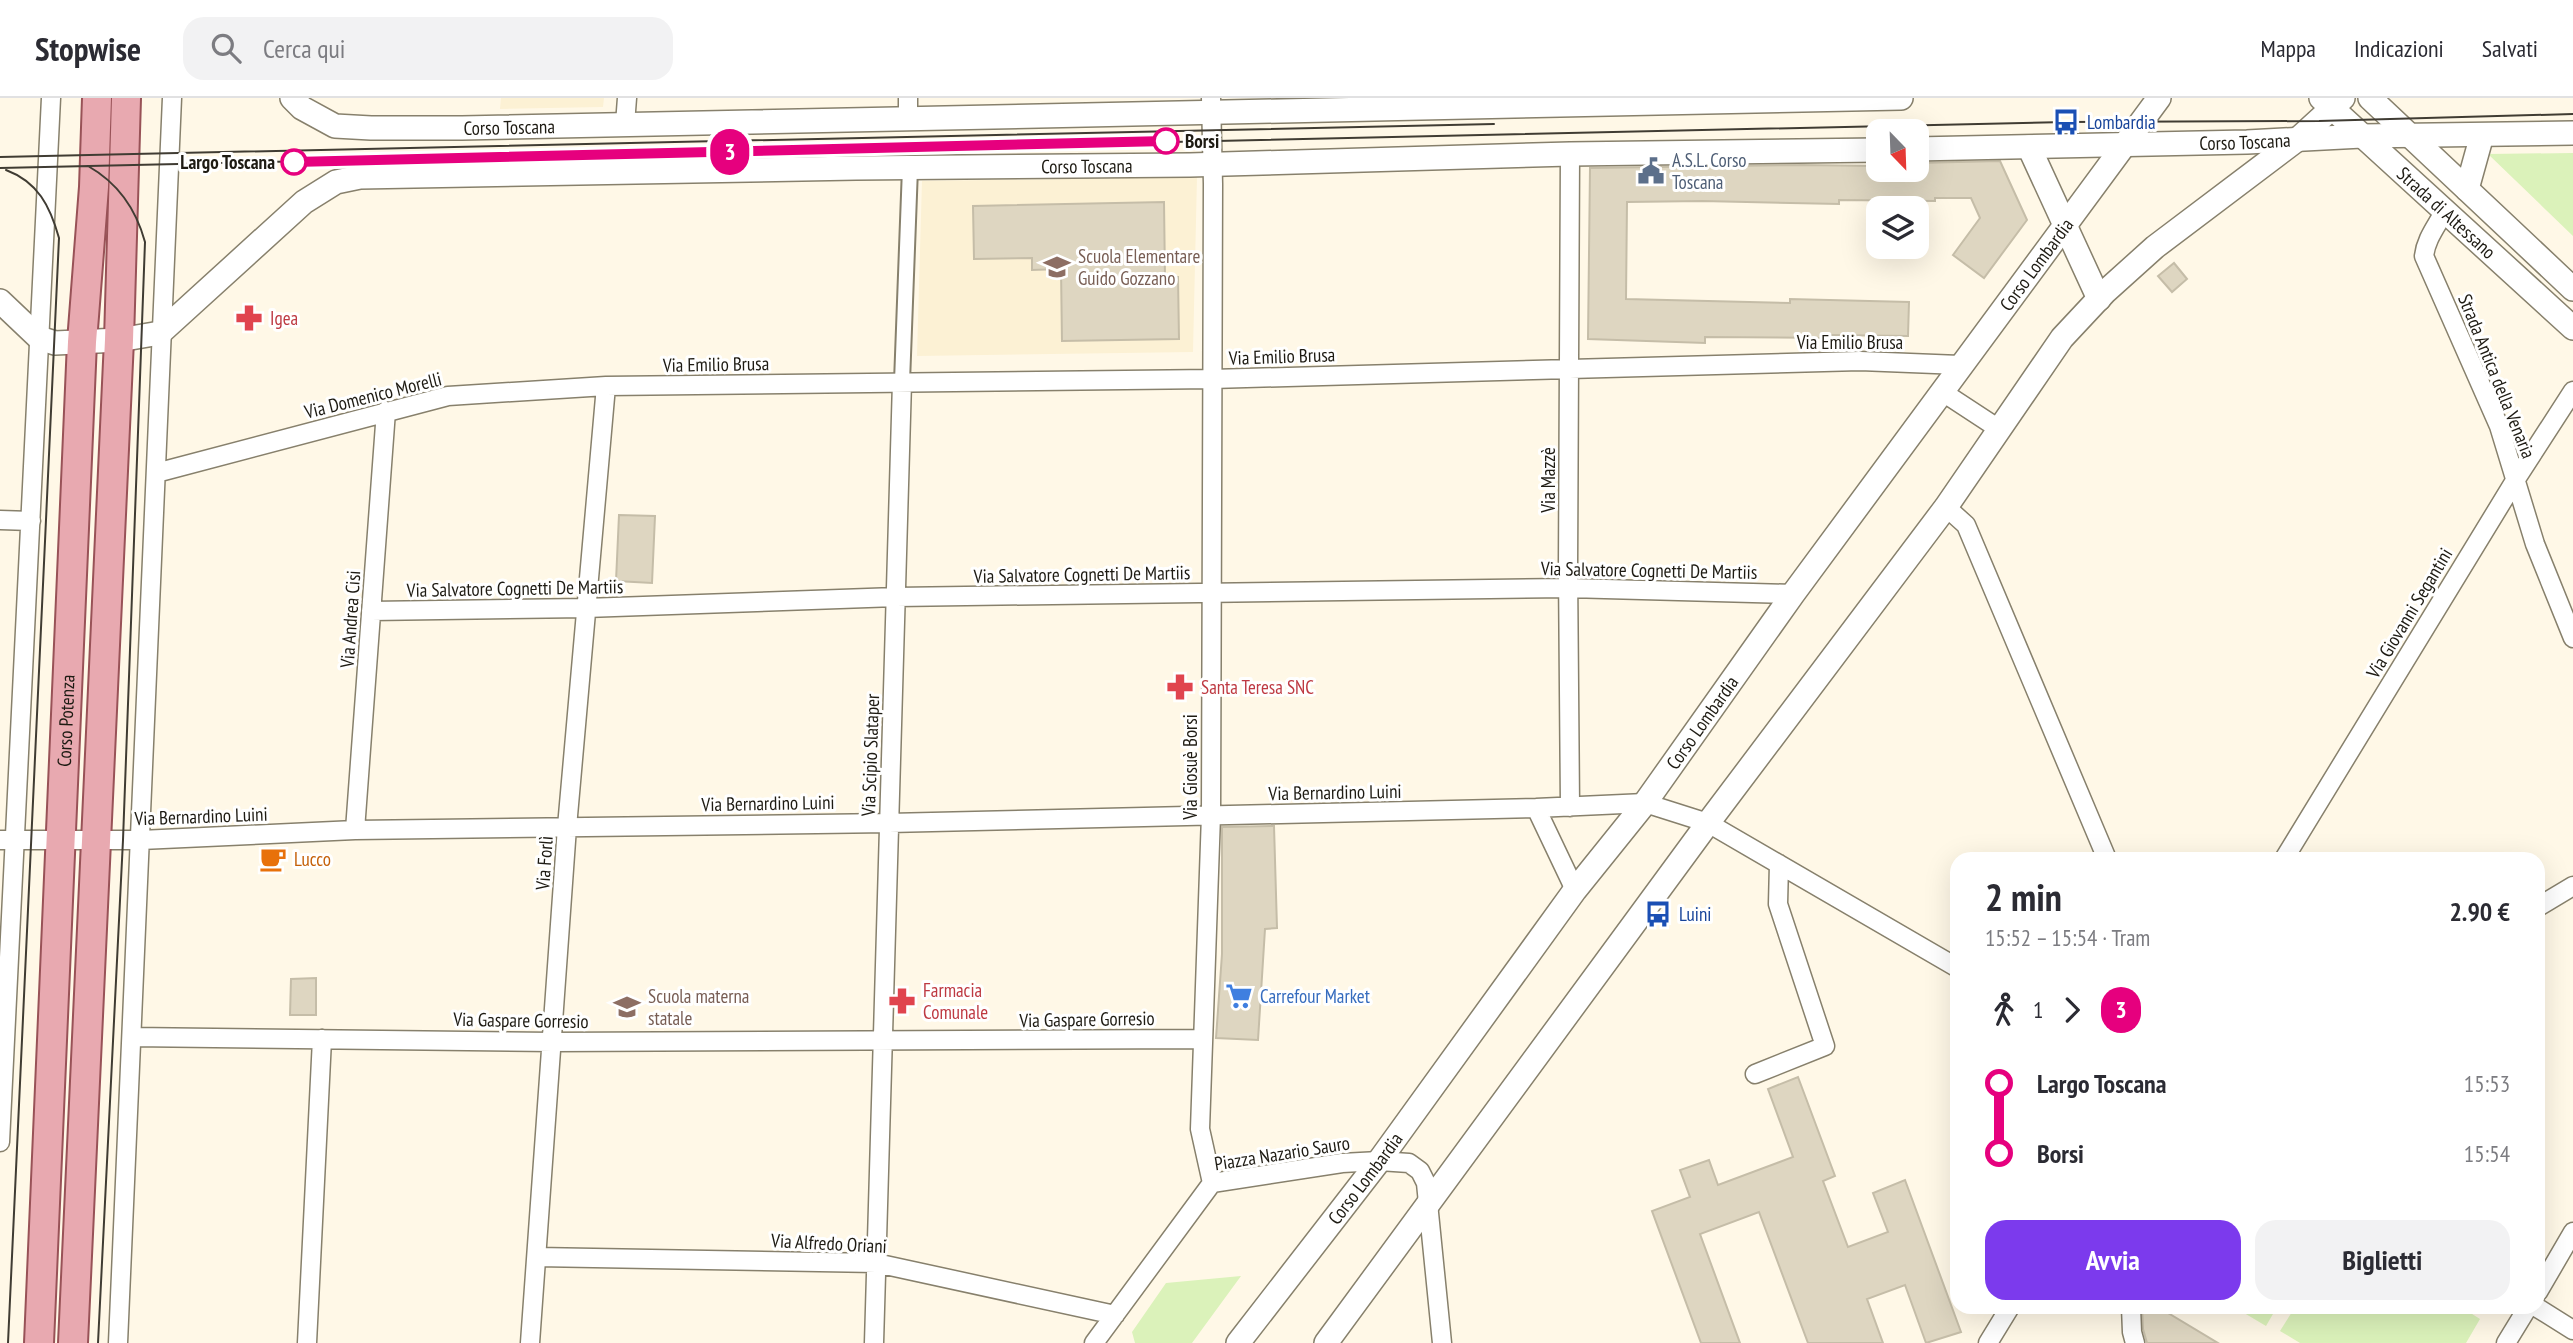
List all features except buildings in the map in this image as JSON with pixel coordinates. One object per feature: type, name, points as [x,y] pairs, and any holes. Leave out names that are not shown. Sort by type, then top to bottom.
[{"type":"main road","name":"Corso Potenza","points":[[39,1343],[82,342],[97,98]]},
{"type":"main road","name":"Corso Potenza","points":[[73,1343],[119,340],[126,98]]},
{"type":"street","points":[[0,1142],[8,840],[31,521],[51,98]]},
{"type":"street","points":[[118,1343],[172,98]]},
{"type":"street","name":"Corso Toscana","points":[[292,98],[302,108],[334,126],[371,128],[625,124],[908,109],[1901,98]]},
{"type":"street","points":[[625,124],[627,98]]},
{"type":"street","name":"Corso Lombardia","points":[[1238,1343],[1379,1161],[1575,890],[1645,803],[1941,391],[2160,98]]},
{"type":"street","name":"Strada di Altessano","points":[[2370,98],[2573,289]]},
{"type":"street","points":[[1326,1343],[1708,823],[1946,507],[2062,338],[2155,247],[2298,139],[2332,101]]},
{"type":"street","name":"Strada di Altessano","points":[[2332,101],[2362,136],[2573,328]]},
{"type":"street","name":"Via Giosuè Borsi","points":[[1211,105],[1211,816],[1200,1129],[1212,1183]]},
{"type":"street","name":"Corso Toscana","points":[[1929,149],[2362,136],[2573,133]]},
{"type":"street","points":[[2467,189],[2482,135]]},
{"type":"street","points":[[2029,148],[2099,299]]},
{"type":"street","name":"Corso Toscana","points":[[160,333],[304,202],[336,182],[360,177],[1213,164],[1866,149]]},
{"type":"street","name":"Via Mazzè","points":[[1570,154],[1570,807]]},
{"type":"street","name":"Via Scipio Slataper","points":[[874,1343],[910,168]]},
{"type":"street","name":"Strada Antica della Venaria","points":[[2444,212],[2426,242],[2424,256],[2499,426],[2535,544],[2573,638]]},
{"type":"street","points":[[0,301],[39,338],[55,343],[119,340],[160,333]]},
{"type":"street","name":"Via Emilio Brusa","points":[[606,386],[1212,379],[1860,361],[1960,365]]},
{"type":"street","name":"Via Domenico Morelli","points":[[156,473],[448,396],[606,386]]},
{"type":"street","name":"Via Forlì","points":[[530,1343],[568,827],[606,386]]},
{"type":"street","name":"Via Giovanni Segantini","points":[[2288,852],[2573,390]]},
{"type":"street","points":[[1941,391],[1999,429]]},
{"type":"street","name":"Via Andrea Cisi","points":[[355,830],[386,411]]},
{"type":"street","points":[[1946,507],[1966,525],[2104,852]]},
{"type":"street","points":[[0,520],[31,521]]},
{"type":"street","name":"Via Salvatore Cognetti De Martiis","points":[[371,611],[586,608],[895,597],[1568,588],[1793,594]]},
{"type":"street","name":"Via Bernardino Luini","points":[[8,840],[141,840],[355,830],[1211,816],[1645,803],[1708,823],[1950,964]]},
{"type":"street","points":[[1536,808],[1575,890]]},
{"type":"street","points":[[1755,1074],[1825,1046],[1778,904],[1779,864]]},
{"type":"street","points":[[2545,903],[2573,886]]},
{"type":"street","name":"Via Gaspare Gorresio","points":[[132,1037],[552,1042],[1203,1038]]},
{"type":"street","points":[[307,1343],[322,1039]]},
{"type":"street","name":"Piazza Nazario Sauro","points":[[1094,1343],[1212,1183],[1342,1163],[1379,1161],[1409,1163],[1420,1171],[1426,1183],[1442,1343]]},
{"type":"street","points":[[2545,1280],[2573,1232]]},
{"type":"street","name":"Via Alfredo Oriani","points":[[537,1257],[876,1263],[1115,1315]]},
{"type":"street","points":[[2545,1313],[2573,1330]]},
{"type":"street","points":[[1988,1343],[2006,1314]]},
{"type":"street","points":[[2131,1314],[2135,1343]]},
{"type":"street","points":[[2507,1343],[2524,1314]]},
{"type":"shaded area","points":[[501,98],[604,98],[603,107],[500,109]]},
{"type":"shaded area","name":"Scuola Elementare Guido Gozzano","points":[[1197,177],[1193,352],[917,356],[922,181]]},
{"type":"green space","points":[[2573,153],[2573,236],[2488,154]]},
{"type":"green space","points":[[1241,1276],[1192,1343],[1135,1343],[1132,1332],[1166,1283]]},
{"type":"green space","points":[[2246,1314],[2273,1314],[2266,1326]]},
{"type":"green space","points":[[2291,1314],[2472,1314],[2480,1319],[2466,1343],[2300,1343],[2280,1331]]},
{"type":"tram line","points":[[0,168],[2066,122],[2319,121],[2573,114]]},
{"type":"tram line","points":[[0,157],[1494,124]]},
{"type":"tram line","name":"3","points":[[294,162],[1166,141]]},
{"type":"tram line","points":[[88,166],[108,180],[124,198],[137,219],[145,242],[123,840],[98,1343]]},
{"type":"tram line","points":[[6,170],[27,181],[41,196],[59,238],[8,1343]]},
{"type":"place","name":"Lombardia","points":[[2066,122]]},
{"type":"place","name":"Borsi","points":[[1166,141]]},
{"type":"place","name":"Largo Toscana","points":[[294,162]]},
{"type":"place","name":"A.S.L. Corso Toscana","points":[[1651,171]]},
{"type":"place","name":"Scuola Elementare Guido Gozzano","points":[[1057,267]]},
{"type":"place","name":"Igea","points":[[249,318]]},
{"type":"place","name":"Santa Teresa SNC","points":[[1180,687]]},
{"type":"place","name":"Lucco","points":[[273,859]]},
{"type":"place","name":"Luini","points":[[1658,914]]},
{"type":"place","name":"Carrefour Market","points":[[1239,996]]},
{"type":"place","name":"Farmacia Comunale","points":[[902,1001]]},
{"type":"place","name":"Scuola materna statale","points":[[627,1007]]}]
